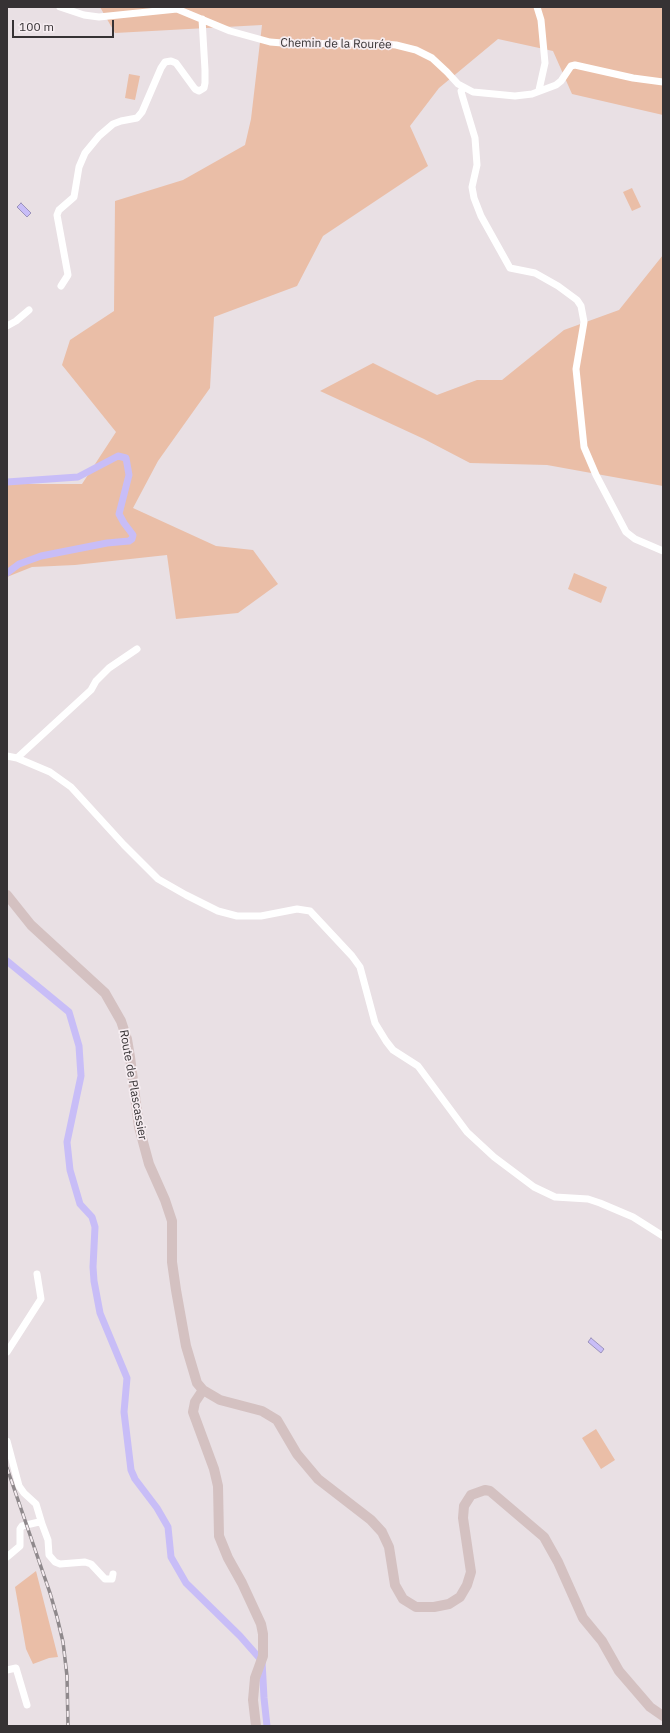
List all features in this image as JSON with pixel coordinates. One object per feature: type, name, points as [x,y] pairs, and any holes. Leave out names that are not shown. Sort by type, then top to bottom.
[{"type":"street","name":"Chemin de la Rourée","points":[[60,7],[84,15],[99,17],[177,9],[230,31],[270,42],[295,44],[372,43],[396,45],[416,50],[432,58],[458,84],[473,92],[515,96],[532,94],[539,90],[549,89],[556,85],[561,81],[570,66],[575,65],[633,78],[663,82]]},
{"type":"street","points":[[537,7],[541,20],[545,63],[539,90]]},
{"type":"street","points":[[61,286],[68,275],[57,215],[59,210],[74,197],[80,167],[85,153],[99,136],[113,124],[137,118],[142,112],[165,62],[171,61],[176,63],[194,89],[199,91],[204,88],[205,70],[202,19]]},
{"type":"street","points":[[464,88],[461,91],[475,138],[477,164],[472,187],[474,198],[481,216],[510,268],[535,273],[558,286],[577,300],[581,306],[584,322],[576,368],[584,447],[596,475],[626,532],[635,538],[663,551]]},
{"type":"street","points":[[7,326],[16,322],[29,310]]},
{"type":"street","points":[[18,758],[91,690],[96,681],[109,668],[137,648]]},
{"type":"street","points":[[7,756],[18,758],[50,772],[71,787],[124,845],[158,879],[186,895],[218,911],[237,916],[261,916],[297,910],[310,911],[352,956],[360,967],[376,1023],[386,1041],[393,1050],[418,1066],[467,1132],[494,1157],[534,1187],[555,1197],[588,1199],[600,1203],[633,1217],[663,1236]]},
{"type":"street","name":"Route de Plascassier","points":[[7,895],[31,925],[80,968],[105,993],[121,1021],[127,1040],[130,1057],[139,1127],[149,1164],[165,1200],[172,1221],[173,1269],[186,1346],[197,1383],[202,1390]]},
{"type":"street","points":[[7,1352],[41,1299],[37,1274]]},
{"type":"street","points":[[256,1726],[253,1700],[255,1678],[261,1660],[264,1634],[261,1624],[242,1583],[228,1558],[219,1536],[218,1486],[214,1469],[193,1412],[194,1402],[202,1390],[220,1400],[262,1411],[277,1420],[297,1454],[318,1479],[371,1520],[382,1532],[389,1547],[395,1585],[403,1599],[416,1607],[434,1607],[449,1604],[460,1597],[468,1585],[471,1572],[463,1518],[464,1506],[471,1495],[485,1490],[490,1491],[544,1538],[558,1562],[582,1618],[602,1641],[619,1671],[650,1707],[663,1716]]},
{"type":"street","points":[[7,1441],[19,1486],[24,1494],[36,1504],[48,1540],[49,1555],[54,1562],[60,1564],[85,1562],[91,1564],[105,1579],[112,1578],[113,1574]]},
{"type":"street","points":[[7,1557],[20,1546],[20,1529],[22,1526],[31,1523],[42,1524]]},
{"type":"street","points":[[7,1670],[16,1668],[27,1705]]},
{"type":"shaded area","points":[[100,7],[663,7],[663,115],[572,94],[553,51],[498,39],[439,88],[410,126],[428,166],[323,236],[297,286],[214,317],[210,388],[158,461],[133,508],[216,546],[253,550],[278,584],[238,613],[176,619],[167,555],[75,565],[32,567],[7,577],[7,484],[82,484],[116,432],[62,365],[70,340],[114,311],[115,201],[183,180],[245,145],[251,119],[262,25],[115,33]]},
{"type":"shaded area","points":[[129,74],[140,76],[135,100],[125,98]]},
{"type":"shaded area","points":[[632,188],[641,207],[632,211],[623,192]]},
{"type":"shaded area","points":[[21,203],[31,213],[27,217],[17,207]]},
{"type":"shaded area","points":[[663,255],[663,486],[547,465],[470,463],[424,439],[320,391],[373,363],[437,395],[477,380],[502,380],[564,330],[619,310]]},
{"type":"shaded area","points":[[574,573],[607,587],[601,603],[568,589]]},
{"type":"shaded area","points":[[591,1338],[604,1349],[601,1353],[588,1342]]},
{"type":"shaded area","points":[[596,1429],[615,1460],[601,1469],[582,1438]]},
{"type":"shaded area","points":[[36,1571],[58,1657],[49,1658],[33,1664],[26,1649],[15,1587]]},
{"type":"waterway","points":[[7,482],[78,477],[118,456],[126,458],[129,475],[119,514],[133,535],[132,539],[129,541],[107,543],[41,556],[19,564],[7,573]]},
{"type":"waterway","points":[[7,961],[69,1012],[79,1046],[81,1076],[67,1142],[70,1170],[80,1204],[92,1217],[95,1227],[93,1267],[100,1313],[127,1378],[124,1412],[131,1470],[135,1479],[157,1508],[168,1527],[171,1557],[186,1583],[240,1636],[262,1661],[267,1726]]},
{"type":"railway","points":[[7,1468],[50,1593],[63,1642],[67,1676],[68,1726]]}]
